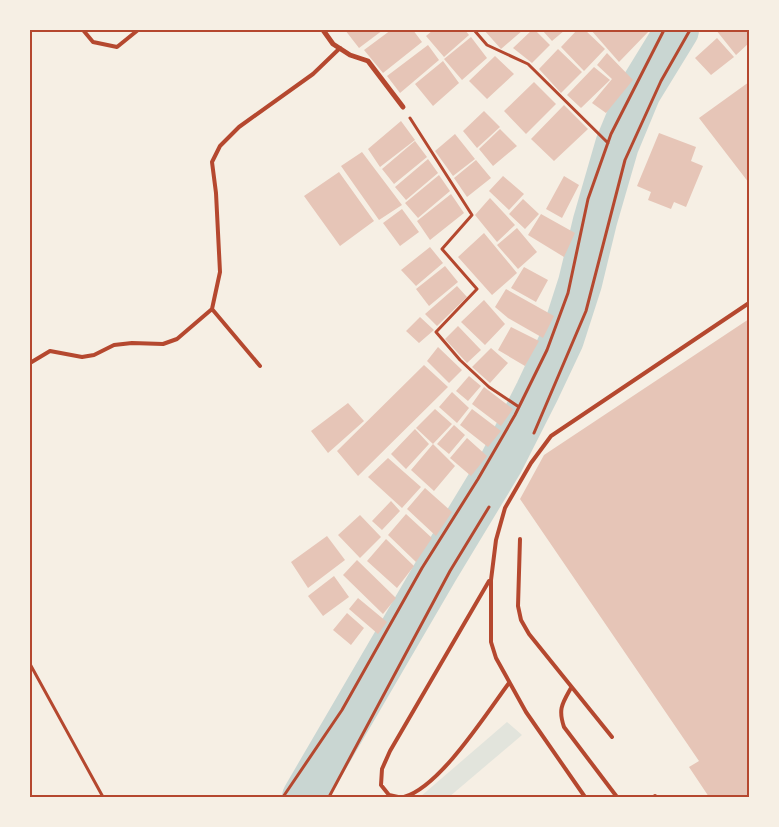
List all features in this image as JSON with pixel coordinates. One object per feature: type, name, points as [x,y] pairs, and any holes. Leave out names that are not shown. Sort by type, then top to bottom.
[{"type":"street","points":[[322,30],[333,44],[350,54],[368,61],[403,106]]},
{"type":"lane","points":[[83,30],[93,42],[117,47],[138,30]]},
{"type":"lane","points":[[30,363],[50,351],[82,357],[94,355],[114,345],[132,342],[163,344],[177,339],[212,309],[220,272],[216,193],[212,162],[220,146],[239,127],[313,74],[340,48]]},
{"type":"lane","points":[[585,797],[526,712],[496,658],[491,642],[491,580],[496,540],[505,508],[531,463],[551,436],[749,303]]},
{"type":"lane","points":[[212,309],[260,366]]},
{"type":"lane","points":[[520,539],[518,606],[521,620],[529,634],[612,737]]},
{"type":"lane","points":[[398,797],[389,795],[381,785],[382,769],[390,751],[491,580]]},
{"type":"lane","points":[[404,797],[412,795],[425,786],[448,764],[510,683]]},
{"type":"lane","points":[[571,688],[561,705],[560,715],[564,727],[617,797]]},
{"type":"path","points":[[474,30],[487,45],[528,64],[608,143]]},
{"type":"path","points":[[283,797],[342,710],[422,568],[478,479],[519,407],[547,350],[568,293],[588,199],[608,143],[664,30]]},
{"type":"path","points":[[530,439],[586,311],[625,160],[661,81],[690,30]]},
{"type":"path","points":[[403,106],[472,216],[442,249],[477,289],[436,332],[460,360],[489,387],[519,407]]},
{"type":"path","points":[[329,797],[450,571],[490,505]]},
{"type":"path","points":[[30,664],[103,797]]},
{"type":"shaded area","points":[[507,722],[522,735],[449,797],[420,797]]},
{"type":"building","points":[[345,30],[383,30],[359,48]]},
{"type":"building","points":[[391,30],[413,30],[422,42],[383,73],[364,50]]},
{"type":"building","points":[[433,30],[465,30],[469,35],[444,57],[426,36]]},
{"type":"building","points":[[484,30],[523,30],[501,49]]},
{"type":"building","points":[[532,30],[535,30],[550,45],[532,63],[513,48]]},
{"type":"building","points":[[542,30],[565,30],[552,41]]},
{"type":"building","points":[[577,30],[585,30],[605,49],[584,71],[561,47]]},
{"type":"building","points":[[591,30],[650,30],[619,62]]},
{"type":"building","points":[[716,30],[749,30],[749,43],[736,55]]},
{"type":"building","points":[[471,37],[487,58],[462,80],[444,59]]},
{"type":"building","points":[[717,38],[734,57],[711,75],[695,58]]},
{"type":"building","points":[[428,45],[439,60],[400,93],[387,76]]},
{"type":"building","points":[[558,49],[582,72],[561,93],[539,69]]},
{"type":"building","points":[[607,53],[633,80],[606,113],[592,103],[612,79],[597,65]]},
{"type":"building","points":[[495,56],[514,74],[487,99],[469,81]]},
{"type":"building","points":[[443,61],[459,83],[433,106],[415,84]]},
{"type":"building","points":[[594,67],[610,80],[581,108],[567,95]]},
{"type":"building","points":[[534,82],[556,104],[526,134],[504,111]]},
{"type":"building","points":[[749,82],[749,183],[699,118]]},
{"type":"building","points":[[564,105],[588,129],[554,161],[531,139]]},
{"type":"building","points":[[484,111],[500,127],[477,148],[463,131]]},
{"type":"building","points":[[401,121],[415,140],[380,167],[368,149]]},
{"type":"building","points":[[500,129],[517,146],[493,166],[479,149]]},
{"type":"building","points":[[659,133],[696,147],[691,161],[703,166],[686,207],[674,202],[671,209],[648,200],[651,192],[637,186]]},
{"type":"building","points":[[455,134],[475,159],[453,176],[435,151]]},
{"type":"building","points":[[415,141],[427,157],[394,184],[382,169]]},
{"type":"building","points":[[362,152],[402,205],[379,220],[341,166]]},
{"type":"building","points":[[428,159],[438,173],[406,200],[395,187]]},
{"type":"building","points":[[476,160],[491,178],[467,197],[454,178]]},
{"type":"building","points":[[339,172],[374,221],[340,246],[304,196]]},
{"type":"building","points":[[439,175],[450,191],[418,218],[405,203]]},
{"type":"building","points":[[503,176],[524,194],[509,210],[489,191]]},
{"type":"building","points":[[564,176],[579,185],[562,218],[546,209]]},
{"type":"building","points":[[451,194],[464,213],[430,240],[417,221]]},
{"type":"building","points":[[490,198],[515,225],[497,242],[475,215]]},
{"type":"building","points":[[523,199],[539,214],[525,229],[509,214]]},
{"type":"building","points":[[402,209],[419,232],[400,246],[383,223]]},
{"type":"building","points":[[541,214],[575,233],[564,257],[528,235]]},
{"type":"building","points":[[517,228],[537,252],[518,269],[497,245]]},
{"type":"building","points":[[484,233],[517,273],[492,295],[458,257]]},
{"type":"building","points":[[430,247],[443,263],[416,286],[401,270]]},
{"type":"building","points":[[445,266],[458,282],[429,306],[416,289]]},
{"type":"building","points":[[524,267],[548,280],[536,302],[511,288]]},
{"type":"building","points":[[457,286],[467,297],[437,326],[425,314]]},
{"type":"building","points":[[506,289],[554,316],[543,338],[508,318],[495,307]]},
{"type":"building","points":[[484,300],[505,324],[485,345],[461,322]]},
{"type":"building","points":[[420,317],[434,330],[419,343],[406,331]]},
{"type":"building","points":[[749,319],[749,797],[709,797],[689,767],[699,761],[520,499],[544,455]]},
{"type":"building","points":[[458,326],[481,350],[467,363],[445,339]]},
{"type":"building","points":[[511,327],[539,341],[525,366],[498,350]]},
{"type":"building","points":[[438,347],[462,370],[449,383],[427,361]]},
{"type":"building","points":[[491,348],[508,363],[490,383],[472,367]]},
{"type":"building","points":[[424,365],[448,387],[358,476],[337,451]]},
{"type":"building","points":[[469,376],[481,386],[468,401],[456,391]]},
{"type":"building","points":[[484,387],[513,409],[501,426],[472,404]]},
{"type":"building","points":[[452,392],[469,408],[457,423],[439,407]]},
{"type":"building","points":[[348,403],[364,421],[328,453],[311,431]]},
{"type":"building","points":[[435,409],[452,424],[433,444],[416,428]]},
{"type":"building","points":[[472,409],[501,431],[488,447],[460,425]]},
{"type":"building","points":[[454,425],[465,435],[449,454],[437,444]]},
{"type":"building","points":[[415,429],[429,444],[406,469],[391,454]]},
{"type":"building","points":[[467,438],[487,456],[471,476],[450,458]]},
{"type":"building","points":[[433,444],[455,466],[434,491],[411,470]]},
{"type":"building","points":[[388,458],[421,487],[402,508],[368,477]]},
{"type":"building","points":[[425,488],[452,512],[436,536],[407,509]]},
{"type":"building","points":[[391,501],[400,511],[382,530],[372,521]]},
{"type":"building","points":[[406,514],[432,538],[416,562],[388,535]]},
{"type":"building","points":[[360,515],[381,537],[360,558],[338,535]]},
{"type":"building","points":[[327,536],[345,560],[308,588],[291,562]]},
{"type":"building","points":[[386,539],[414,566],[397,588],[367,561]]},
{"type":"building","points":[[357,560],[396,598],[383,614],[343,575]]},
{"type":"building","points":[[334,576],[349,597],[323,616],[308,596]]},
{"type":"building","points":[[358,598],[387,622],[378,634],[349,609]]},
{"type":"building","points":[[347,613],[364,628],[351,645],[333,630]]},
{"type":"waterway","points":[[304,797],[501,463],[537,392],[562,339],[580,283],[595,221],[617,145],[639,92],[677,30]]}]
